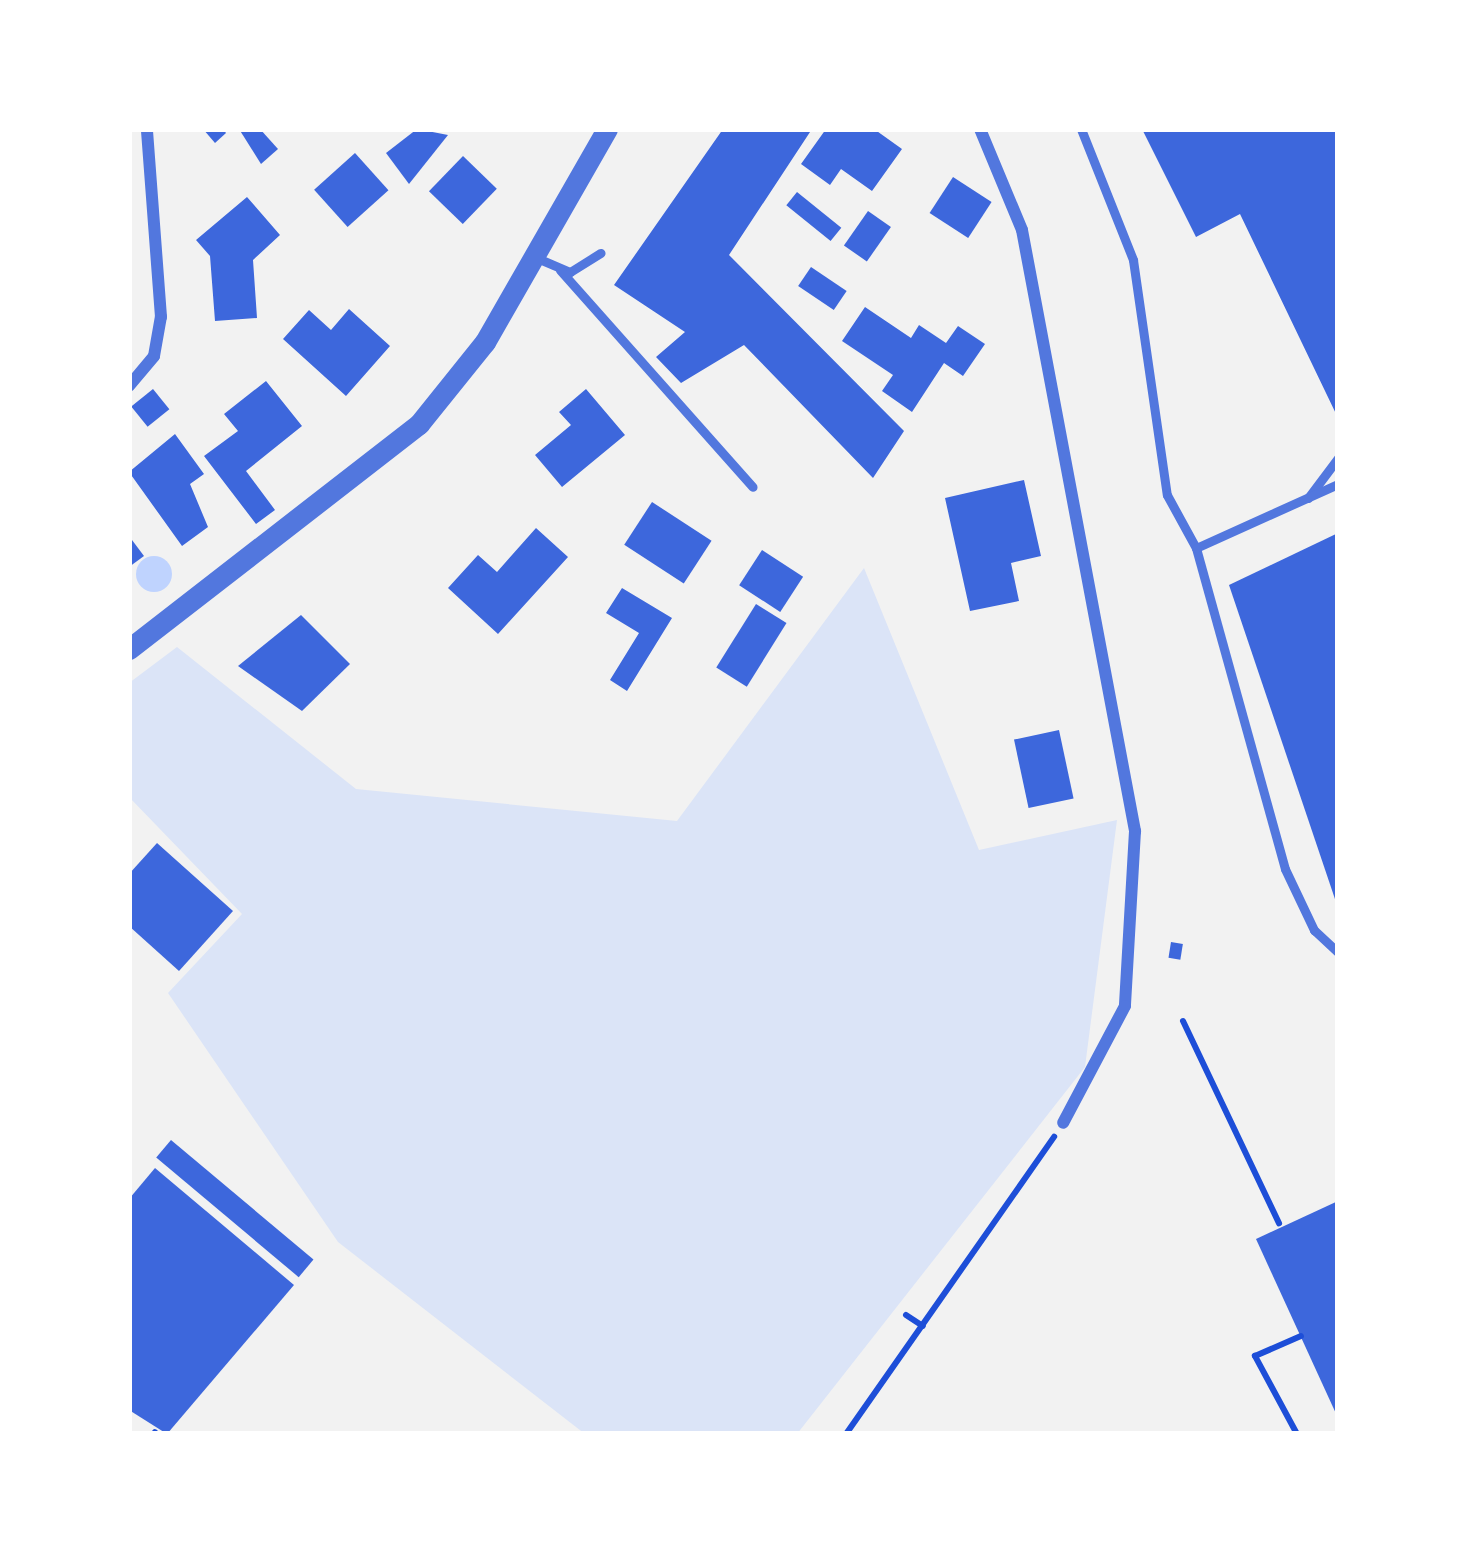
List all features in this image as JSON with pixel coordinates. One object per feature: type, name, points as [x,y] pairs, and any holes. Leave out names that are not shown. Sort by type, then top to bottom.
[{"type":"street","points":[[129,386],[154,356],[161,317],[147,129]]},
{"type":"street","points":[[129,649],[418,424],[537,258],[607,129]]},
{"type":"street","points":[[980,129],[1022,230],[1135,830],[1125,1006],[1063,1123]]},
{"type":"lane","points":[[1081,129],[1133,260],[1157,455],[1196,548],[1286,869],[1314,931],[1338,952]]},
{"type":"lane","points":[[560,271],[601,253]]},
{"type":"lane","points":[[537,258],[560,271],[753,487]]},
{"type":"lane","points":[[1308,498],[1338,458]]},
{"type":"lane","points":[[1196,548],[1338,484]]},
{"type":"path","points":[[1183,1021],[1279,1223]]},
{"type":"path","points":[[846,1434],[1063,1123]]},
{"type":"path","points":[[906,1315],[923,1326]]},
{"type":"path","points":[[1297,1434],[1255,1356],[1300,1336]]},
{"type":"shaded area","points":[[864,568],[979,850],[1117,820],[1085,1067],[797,1434],[585,1434],[338,1242],[168,993],[242,914],[129,797],[129,683],[177,647],[356,789],[677,821]]},
{"type":"water","points":[[154,556],[167,561],[172,574],[167,587],[154,592],[141,587],[136,574],[141,561]]},
{"type":"building","points":[[203,129],[223,129],[226,133],[215,143]]},
{"type":"building","points":[[239,129],[260,129],[278,149],[261,164]]},
{"type":"building","points":[[417,129],[448,135],[409,184],[386,153]]},
{"type":"building","points":[[723,129],[812,129],[729,255],[904,431],[873,478],[744,345],[681,383],[656,357],[685,332],[614,285]]},
{"type":"building","points":[[826,129],[874,129],[902,149],[872,191],[841,169],[830,185],[801,164]]},
{"type":"building","points":[[1142,129],[1338,129],[1338,418],[1240,214],[1196,237]]},
{"type":"building","points":[[355,153],[388,190],[348,227],[314,190]]},
{"type":"building","points":[[463,156],[497,189],[463,224],[429,191]]},
{"type":"building","points":[[953,177],[992,202],[968,238],[930,213]]},
{"type":"building","points":[[797,192],[841,228],[831,241],[786,205]]},
{"type":"building","points":[[247,197],[280,235],[253,260],[257,318],[215,321],[210,256],[196,240]]},
{"type":"building","points":[[868,211],[891,227],[867,261],[844,245]]},
{"type":"building","points":[[811,267],[847,291],[834,310],[798,286]]},
{"type":"building","points":[[865,307],[911,338],[919,325],[946,343],[958,326],[985,344],[963,376],[944,363],[912,412],[882,391],[893,375],[842,341]]},
{"type":"building","points":[[349,309],[390,346],[346,396],[283,339],[309,310],[331,330]]},
{"type":"building","points":[[266,381],[302,426],[246,471],[275,510],[256,524],[204,456],[238,431],[224,414]]},
{"type":"building","points":[[153,389],[169,409],[148,427],[131,407]]},
{"type":"building","points":[[586,389],[625,435],[562,487],[535,455],[571,425],[559,412]]},
{"type":"building","points":[[175,434],[204,474],[190,484],[208,527],[182,546],[129,472]]},
{"type":"building","points":[[1024,480],[1041,556],[1011,563],[1019,601],[970,611],[945,498]]},
{"type":"building","points":[[652,502],[712,541],[684,583],[624,545]]},
{"type":"building","points":[[536,528],[568,557],[498,634],[448,588],[478,555],[497,572]]},
{"type":"building","points":[[1338,533],[1338,908],[1229,585]]},
{"type":"building","points":[[129,536],[144,556],[129,567]]},
{"type":"building","points":[[762,550],[803,577],[780,612],[739,585]]},
{"type":"building","points":[[622,588],[672,618],[627,691],[610,680],[639,633],[606,613]]},
{"type":"building","points":[[756,604],[787,623],[747,687],[716,668]]},
{"type":"building","points":[[301,615],[350,664],[302,711],[238,666]]},
{"type":"building","points":[[1059,730],[1074,798],[1029,808],[1014,740]]},
{"type":"building","points":[[157,843],[233,911],[179,971],[129,926],[129,874]]},
{"type":"building","points":[[1171,942],[1183,944],[1180,960],[1168,958]]},
{"type":"building","points":[[171,1140],[313,1260],[299,1277],[156,1158]]},
{"type":"building","points":[[155,1168],[294,1285],[167,1434],[129,1410],[129,1199]]},
{"type":"building","points":[[1338,1201],[1338,1418],[1256,1239]]}]
